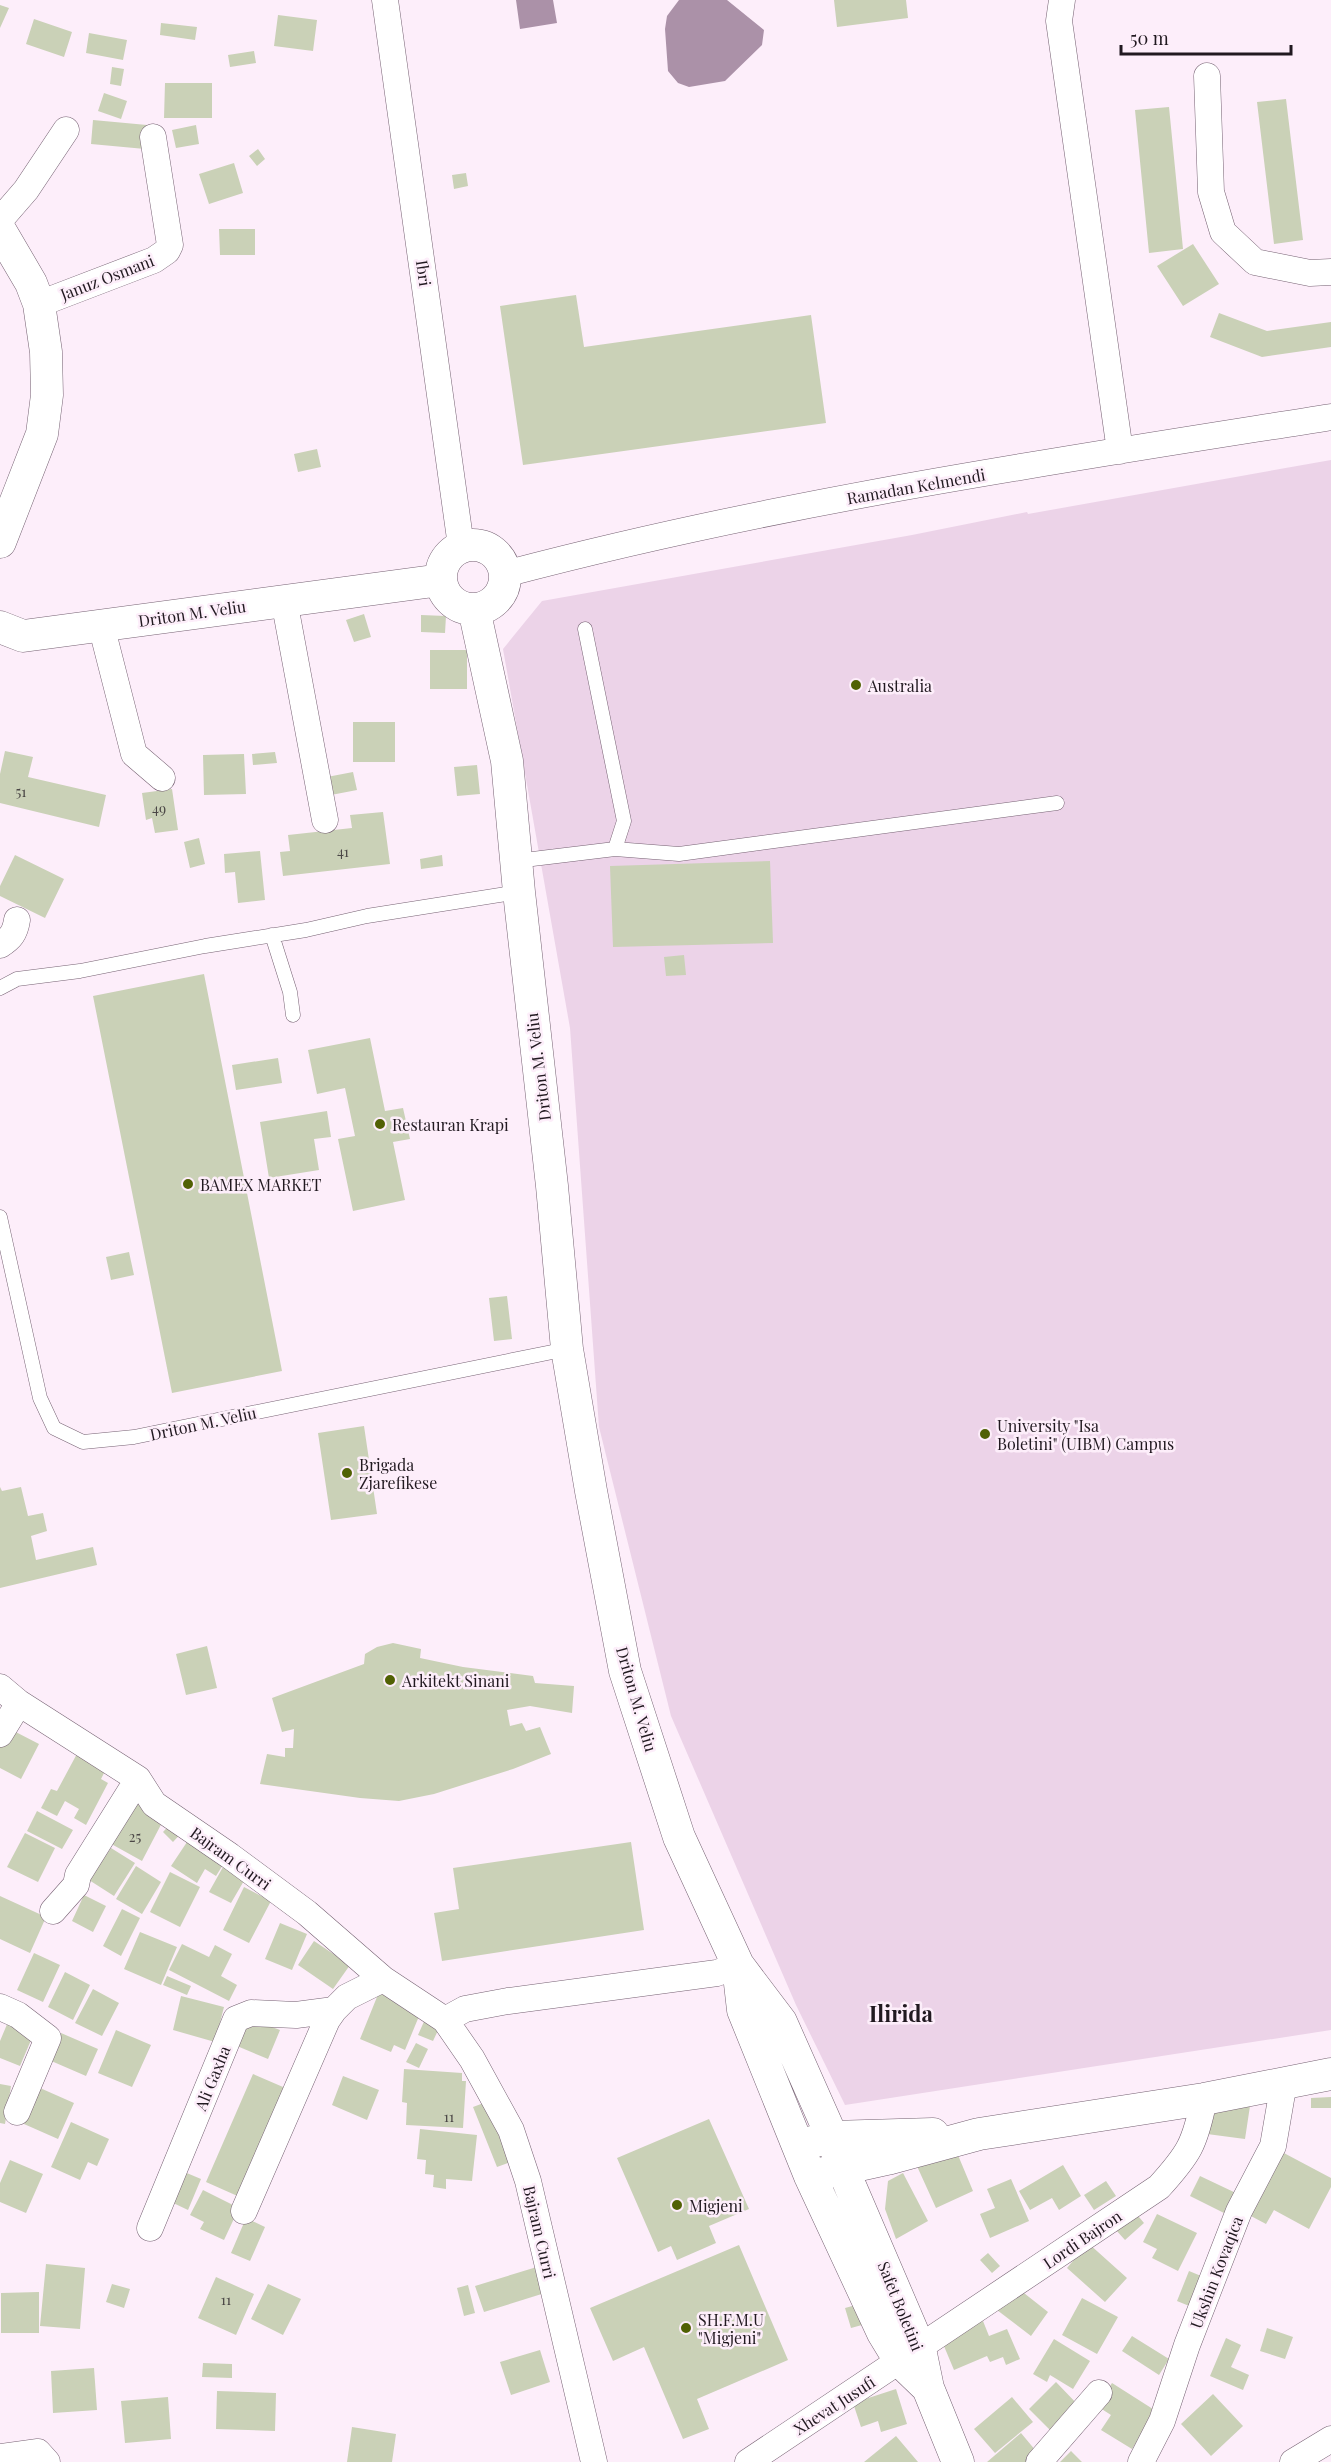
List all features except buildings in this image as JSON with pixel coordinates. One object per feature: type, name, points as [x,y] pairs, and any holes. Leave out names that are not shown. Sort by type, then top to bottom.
[{"type":"street","name":"Ibri","points":[[385,0],[461,546]]},
{"type":"street","points":[[1062,0],[1059,21],[1120,451]]},
{"type":"street","points":[[1207,76],[1211,192],[1223,232],[1255,262],[1320,272]]},
{"type":"street","points":[[0,220],[26,190],[66,130]]},
{"type":"street","name":"Januz Osmani","points":[[39,304],[154,260],[167,251],[170,245],[153,137]]},
{"type":"street","name":"Januz Osmani","points":[[0,230],[31,283],[39,304],[46,352],[47,395],[42,435],[0,542]]},
{"type":"street","name":"Ramadan Kelmendi","points":[[505,574],[715,523],[905,487],[1331,417]]},
{"type":"street","points":[[471,544],[490,549],[498,556],[505,574],[500,595],[492,603],[474,609],[455,604],[443,589],[441,569],[445,559],[461,546],[471,544]]},
{"type":"street","name":"Driton M. Veliu","points":[[8,636],[101,626],[441,579]]},
{"type":"street","points":[[284,600],[325,820]]},
{"type":"street","name":"Driton M. Veliu","points":[[474,609],[507,761],[567,1349],[625,1671],[679,1837],[738,1965],[781,2022],[837,2152]]},
{"type":"street","points":[[101,626],[134,754],[162,778]]},
{"type":"street","points":[[0,945],[15,931],[17,920]]},
{"type":"street","name":"Bajram Curri","points":[[0,1734],[10,1695],[138,1779],[154,1803],[307,1913],[383,1979],[445,2020],[472,2059],[511,2130],[528,2181],[594,2462]]},
{"type":"street","points":[[53,1911],[76,1885],[78,1875],[138,1779]]},
{"type":"street","points":[[445,2020],[465,2009],[717,1973],[738,1965]]},
{"type":"street","name":"Driton M. Veliu","points":[[738,1965],[743,2010],[805,2160]]},
{"type":"street","points":[[244,2211],[327,2020],[347,1997],[383,1979]]},
{"type":"street","points":[[0,2007],[18,2015],[48,2037],[17,2112]]},
{"type":"street","name":"Ali Gaxha","points":[[150,2228],[236,2019],[250,2013],[296,2015],[334,2010]]},
{"type":"street","points":[[805,2160],[837,2152],[979,2134],[1204,2099],[1331,2074]]},
{"type":"street","name":"Ukshin Kovaqica","points":[[1141,2462],[1162,2421],[1187,2345],[1239,2211],[1273,2146],[1284,2082]]},
{"type":"street","name":"Lordi Bajron","points":[[910,2355],[1159,2187],[1183,2161],[1197,2134],[1204,2099]]},
{"type":"street","name":"Safet Boletini","points":[[837,2152],[910,2355]]},
{"type":"street","name":"Safet Boletini","points":[[805,2160],[883,2332],[910,2355]]},
{"type":"street","points":[[910,2355],[927,2388],[958,2462]]},
{"type":"street","name":"Xhevat Jusufi","points":[[748,2462],[910,2355]]},
{"type":"street","points":[[1039,2462],[1100,2393]]},
{"type":"street","points":[[1293,2462],[1331,2439]]},
{"type":"street","points":[[0,2457],[38,2452],[46,2462]]},
{"type":"lane","points":[[585,629],[624,821],[615,849]]},
{"type":"lane","points":[[516,861],[615,849],[679,854],[1057,803]]},
{"type":"lane","points":[[0,988],[17,979],[80,971],[306,930],[367,915],[519,892]]},
{"type":"lane","points":[[272,935],[290,993],[293,1015]]},
{"type":"lane","name":"Driton M. Veliu","points":[[0,1219],[40,1398],[54,1428],[83,1442],[134,1437],[567,1349]]},
{"type":"shaded area","points":[[516,0],[553,0],[557,23],[520,29]]},
{"type":"shaded area","points":[[679,0],[727,0],[764,30],[762,45],[725,81],[689,87],[678,83],[668,71],[665,29],[667,16]]},
{"type":"shaded area","name":"University \"Isa Boletini\" (UIBM) Campus","points":[[1331,460],[1331,2030],[845,2105],[796,2005],[671,1716],[599,1427],[570,1028],[503,649],[542,601],[912,535],[1027,512],[1028,514]]},
{"type":"place","name":"Australia","points":[[856,685]]},
{"type":"place","name":"Restauran Krapi","points":[[380,1124]]},
{"type":"place","name":"BAMEX MARKET","points":[[188,1184]]},
{"type":"place","name":"University \"Isa Boletini\" (UIBM) Campus","points":[[985,1434]]},
{"type":"place","name":"Brigada Zjarefikese","points":[[347,1473]]},
{"type":"place","name":"Arkitekt Sinani","points":[[390,1680]]},
{"type":"place","name":"Migjeni","points":[[677,2205]]},
{"type":"place","name":"SH.F.M.U \"Migjeni\"","points":[[686,2328]]},
{"type":"district","name":"Ilirida","points":[[901,2013]]}]
